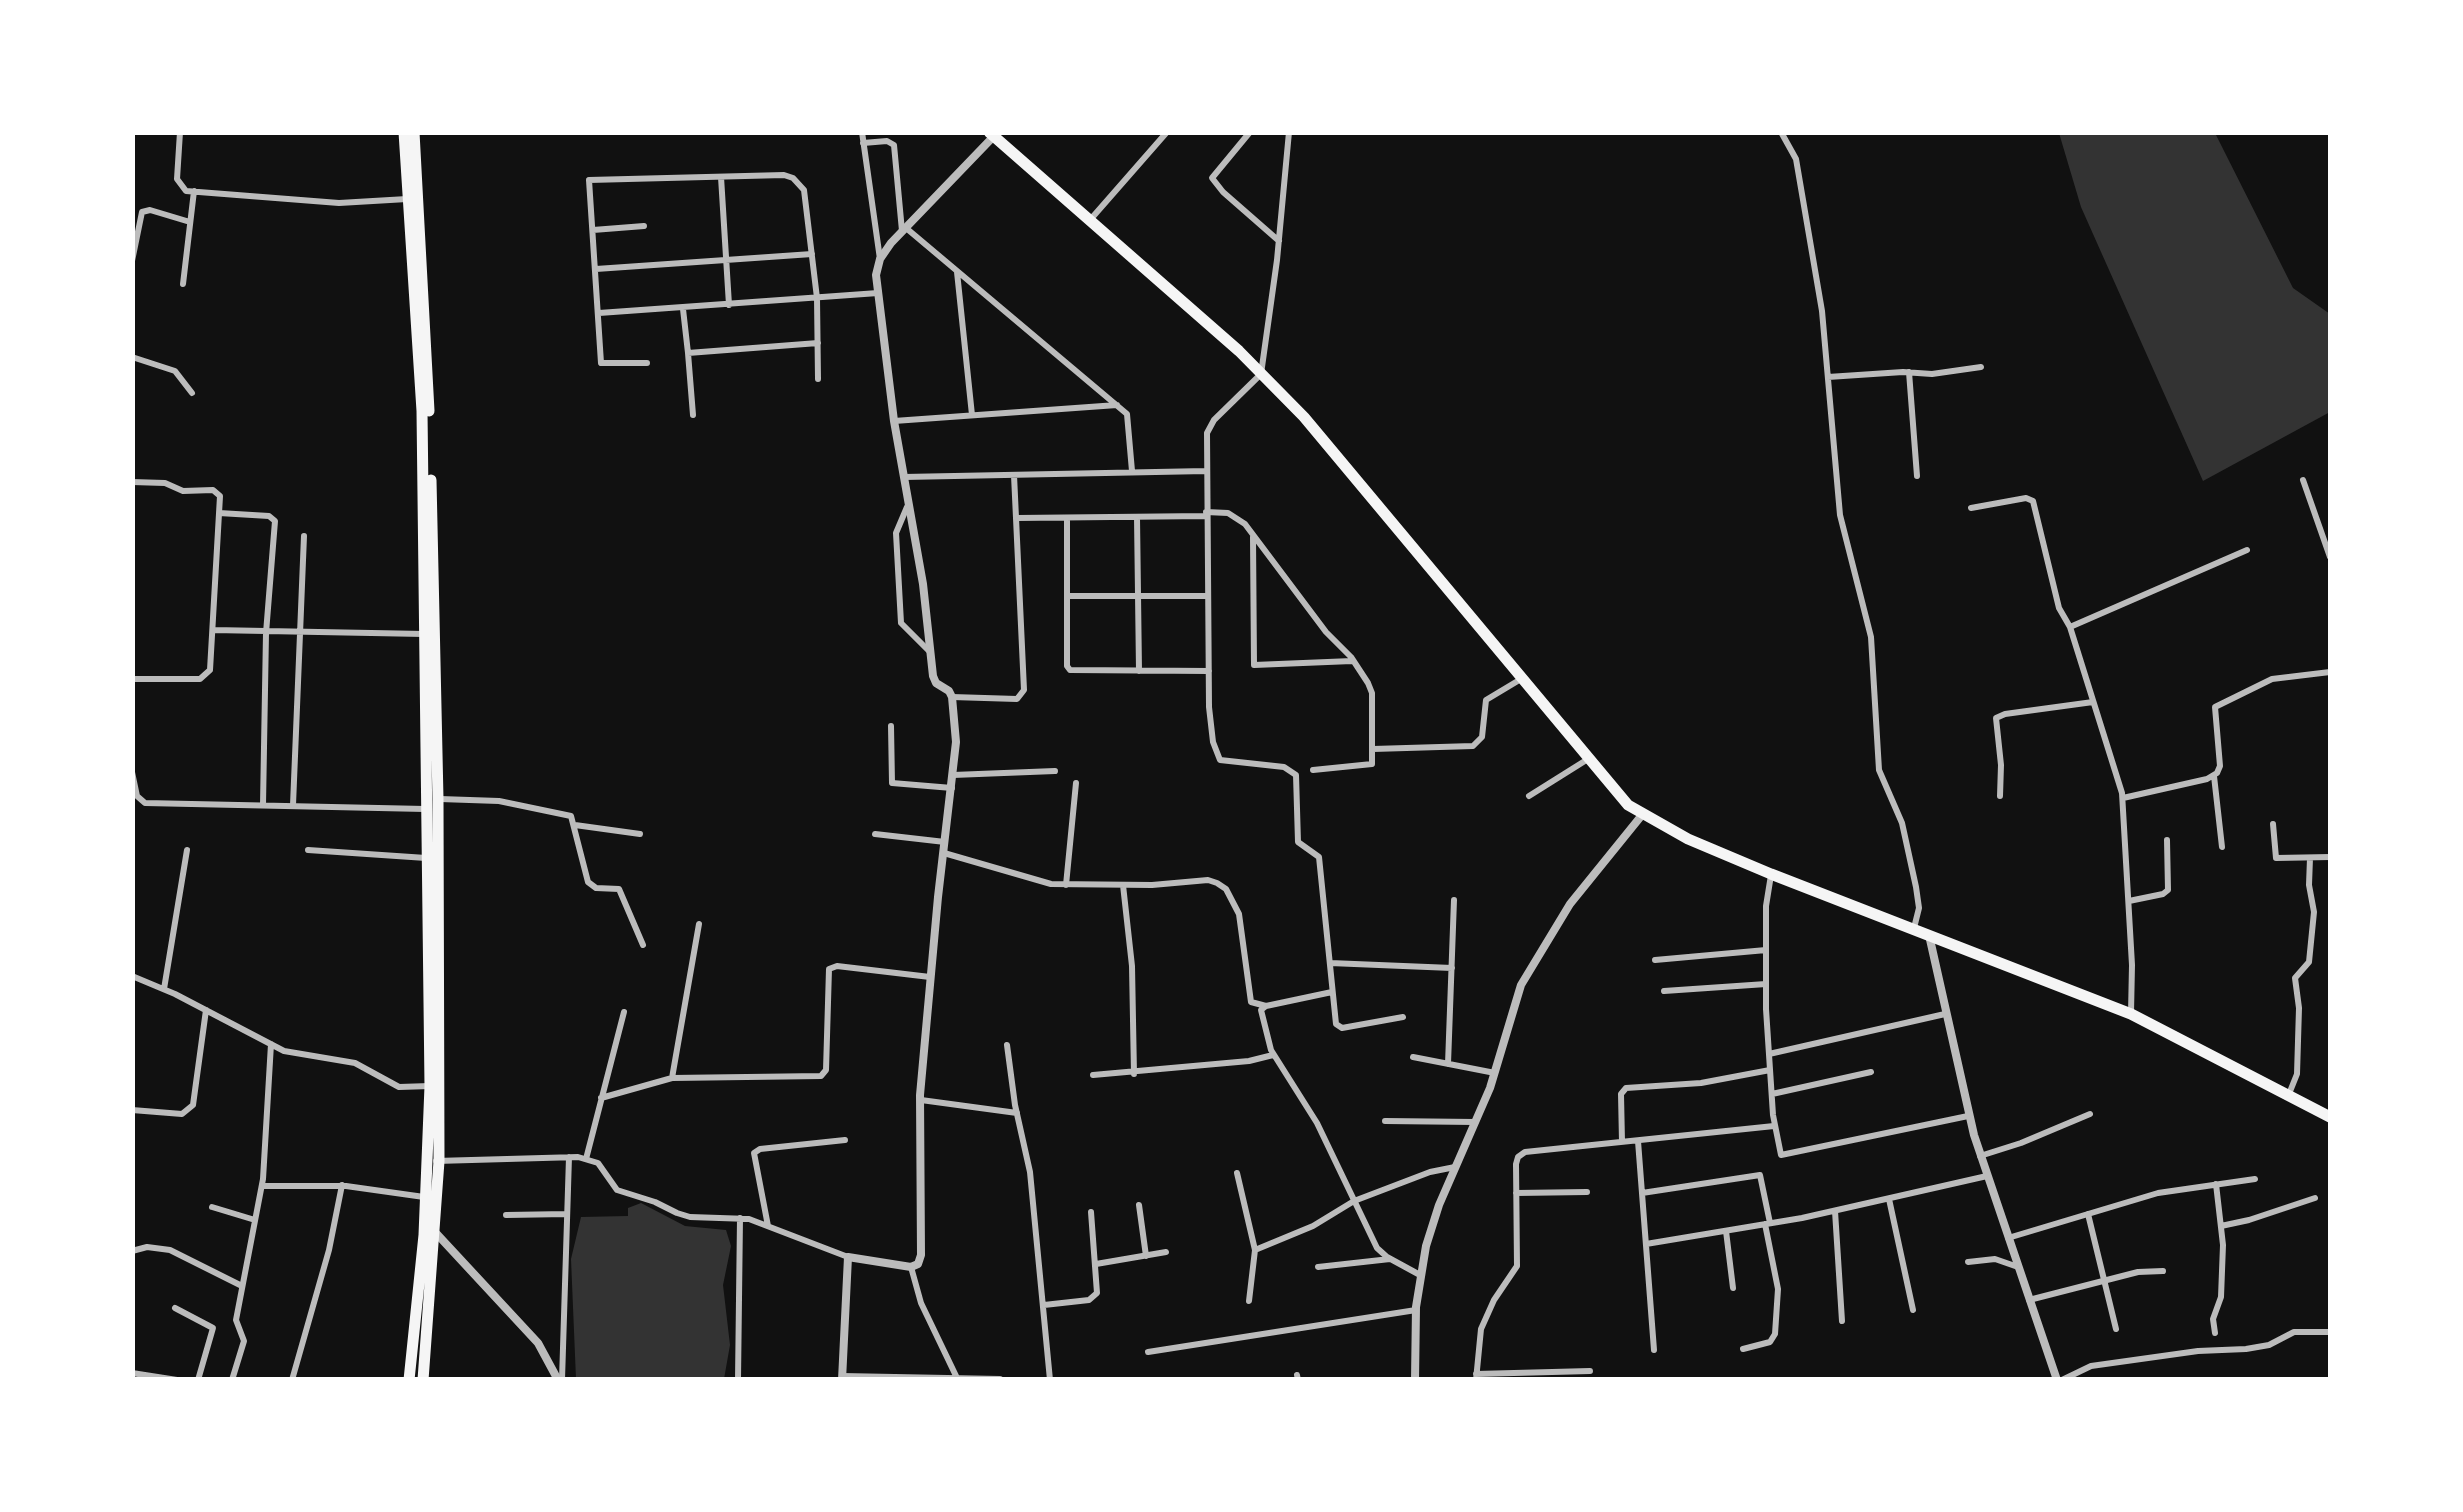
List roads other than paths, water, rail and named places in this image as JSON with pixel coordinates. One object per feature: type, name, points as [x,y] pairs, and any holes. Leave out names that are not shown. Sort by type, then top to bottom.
[{"type":"highway","points":[[404,132],[422,411],[434,1161]]},
{"type":"highway","points":[[410,1380],[434,1161],[438,799],[429,396],[414,132]]},
{"type":"highway","points":[[993,134],[1262,374],[1352,474],[1611,788],[1642,814],[1688,839],[1771,874],[2131,1014],[2330,1117]]},
{"type":"highway","points":[[424,1380],[435,1232],[432,1197]]},
{"type":"street","points":[[180,132],[178,184],[186,191],[352,204],[408,199]]},
{"type":"street","points":[[434,1161],[568,1157],[586,1160],[598,1164],[612,1186],[624,1193],[690,1216],[740,1218],[848,1257],[912,1267],[918,1264],[923,1215],[920,1100],[956,742],[952,697],[949,690],[936,683],[923,584],[907,507],[878,293],[876,274],[880,259],[862,132]]},
{"type":"street","points":[[1089,220],[1167,132]]},
{"type":"street","points":[[1250,132],[1212,178],[1222,192],[1280,241]]},
{"type":"street","points":[[1289,132],[1280,241],[1262,374],[1214,420],[1206,433],[1209,707],[1217,757],[1284,767],[1296,774],[1298,842],[1319,857],[1336,1024],[1342,1028],[1403,1016]]},
{"type":"street","points":[[1781,132],[1796,159],[1822,311],[1840,515],[1871,638],[1879,770],[1902,824],[1916,888],[1919,908],[1914,930]]},
{"type":"street","points":[[880,259],[993,134]]},
{"type":"street","points":[[864,143],[887,141],[894,145],[904,230],[1118,405],[1129,419],[1132,471]]},
{"type":"street","points":[[647,363],[601,363],[589,180],[784,175],[800,183],[804,190],[817,298],[818,379]]},
{"type":"street","points":[[720,177],[728,305]]},
{"type":"street","points":[[183,284],[194,192]]},
{"type":"street","points":[[132,261],[142,212],[150,210],[190,222]]},
{"type":"street","points":[[593,230],[644,226]]},
{"type":"street","points":[[596,269],[812,254]]},
{"type":"street","points":[[957,270],[972,415]]},
{"type":"street","points":[[599,313],[878,293]]},
{"type":"street","points":[[683,308],[693,415]]},
{"type":"street","points":[[688,352],[818,343]]},
{"type":"street","points":[[132,357],[175,372],[192,392]]},
{"type":"street","points":[[1828,377],[1932,374],[1981,367]]},
{"type":"street","points":[[1909,372],[1917,476]]},
{"type":"street","points":[[894,421],[1118,405]]},
{"type":"street","points":[[904,477],[1206,470]]},
{"type":"street","points":[[952,697],[1022,696],[1014,475]]},
{"type":"street","points":[[2302,480],[2330,557]]},
{"type":"street","points":[[132,482],[165,483],[183,492],[213,490],[220,496],[210,670],[204,678],[132,679]]},
{"type":"street","points":[[1971,508],[2030,498],[2059,608],[2070,627],[2122,798],[2131,1014]]},
{"type":"street","points":[[907,507],[896,533],[901,623],[930,652]]},
{"type":"street","points":[[219,513],[268,516],[275,521],[266,633],[263,805]]},
{"type":"street","points":[[1017,518],[1235,515],[1326,632],[1354,661],[1372,693],[1373,761],[1369,765],[1313,770]]},
{"type":"street","points":[[1138,516],[1139,670]]},
{"type":"street","points":[[1067,518],[1070,670],[1209,670]]},
{"type":"street","points":[[1253,534],[1254,665],[1354,661]]},
{"type":"street","points":[[293,805],[304,536]]},
{"type":"street","points":[[2070,627],[2247,550]]},
{"type":"street","points":[[1067,596],[1208,596]]},
{"type":"street","points":[[213,630],[424,634]]},
{"type":"street","points":[[2222,847],[2214,776],[2220,766],[2215,707],[2272,678],[2330,672]]},
{"type":"street","points":[[1374,749],[1472,746],[1482,738],[1486,700],[1521,679]]},
{"type":"street","points":[[2000,796],[2002,766],[1996,718],[2093,702]]},
{"type":"street","points":[[891,726],[892,783],[952,788]]},
{"type":"street","points":[[1529,796],[1588,758]]},
{"type":"street","points":[[954,774],[1056,771]]},
{"type":"street","points":[[132,772],[134,792],[145,804],[426,809]]},
{"type":"street","points":[[2122,798],[2214,776]]},
{"type":"street","points":[[1066,885],[1076,783]]},
{"type":"street","points":[[438,799],[499,800],[571,816],[588,882],[596,888],[619,890],[642,946]]},
{"type":"street","points":[[1416,1380],[1420,1275],[1439,1205],[1495,1073],[1516,998],[1570,904],[1642,814]]},
{"type":"street","points":[[2273,824],[2276,858],[2330,857]]},
{"type":"street","points":[[575,825],[640,834]]},
{"type":"street","points":[[876,834],[945,842]]},
{"type":"street","points":[[2129,901],[2166,893],[2166,840]]},
{"type":"street","points":[[164,989],[187,850]]},
{"type":"street","points":[[308,850],[427,858]]},
{"type":"street","points":[[944,853],[1036,882],[1123,885],[1208,880],[1226,889],[1238,914],[1252,1002],[1266,1006],[1332,992]]},
{"type":"street","points":[[2288,1095],[2297,1074],[2296,978],[2309,962],[2314,912],[2310,858]]},
{"type":"street","points":[[1771,874],[1766,906],[1766,984],[1778,1151],[1786,1156],[1968,1116]]},
{"type":"street","points":[[1123,885],[1133,982],[1134,1074]]},
{"type":"street","points":[[1448,1064],[1454,900]]},
{"type":"street","points":[[672,1078],[700,924]]},
{"type":"street","points":[[1929,935],[1968,1116],[2059,1380],[2091,1366],[2198,1351],[2246,1349],[2268,1345],[2294,1332],[2330,1332]]},
{"type":"street","points":[[1655,960],[1766,950]]},
{"type":"street","points":[[1330,963],[1452,968]]},
{"type":"street","points":[[601,1098],[672,1078],[821,1076],[826,1070],[829,969],[837,966],[930,978]]},
{"type":"street","points":[[132,976],[299,1055],[364,1066],[398,1087],[430,1086]]},
{"type":"street","points":[[1664,991],[1766,984]]},
{"type":"street","points":[[1266,1006],[1260,1015],[1273,1055],[1321,1130],[1378,1248],[1420,1275]]},
{"type":"street","points":[[132,1110],[182,1114],[193,1105],[206,1010]]},
{"type":"street","points":[[586,1160],[624,1012]]},
{"type":"street","points":[[1769,1054],[1946,1014]]},
{"type":"street","points":[[232,1380],[244,1341],[236,1320],[262,1186],[271,1044]]},
{"type":"street","points":[[1007,1045],[1030,1172],[1050,1380]]},
{"type":"street","points":[[1093,1075],[1134,1074],[1273,1055]]},
{"type":"street","points":[[1413,1057],[1495,1073]]},
{"type":"street","points":[[1622,1142],[1621,1094],[1626,1088],[1709,1082],[1770,1070]]},
{"type":"street","points":[[1772,1094],[1871,1072]]},
{"type":"street","points":[[920,1100],[1017,1113]]},
{"type":"street","points":[[1980,1156],[2090,1114]]},
{"type":"street","points":[[1385,1121],[1475,1122]]},
{"type":"street","points":[[1590,1372],[1476,1377],[1480,1329],[1517,1266],[1516,1164],[1525,1152],[1774,1126]]},
{"type":"street","points":[[768,1226],[754,1154],[760,1149],[844,1140]]},
{"type":"street","points":[[1638,1141],[1654,1350]]},
{"type":"street","points":[[560,1380],[568,1157]]},
{"type":"street","points":[[1255,1250],[1313,1226],[1354,1201],[1430,1172],[1456,1167]]},
{"type":"street","points":[[1237,1173],[1255,1250],[1250,1301]]},
{"type":"street","points":[[1642,1193],[1760,1176],[1778,1289],[1775,1334],[1770,1342],[1743,1348]]},
{"type":"street","points":[[1646,1244],[1835,1210],[1988,1176]]},
{"type":"street","points":[[2008,1238],[2158,1193],[2255,1179]]},
{"type":"street","points":[[2215,1334],[2212,1319],[2221,1297],[2221,1226],[2216,1184]]},
{"type":"street","points":[[262,1186],[342,1186],[432,1197]]},
{"type":"street","points":[[292,1380],[329,1250],[342,1186]]},
{"type":"street","points":[[1516,1193],[1587,1192]]},
{"type":"street","points":[[2221,1226],[2315,1198]]},
{"type":"street","points":[[1889,1199],[1913,1310]]},
{"type":"street","points":[[1139,1205],[1146,1256]]},
{"type":"street","points":[[212,1207],[255,1220]]},
{"type":"street","points":[[1835,1210],[1842,1322]]},
{"type":"street","points":[[1044,1305],[1094,1297],[1098,1288],[1091,1212]]},
{"type":"street","points":[[506,1214],[567,1214]]},
{"type":"street","points":[[2088,1214],[2116,1329]]},
{"type":"street","points":[[738,1380],[740,1218]]},
{"type":"street","points":[[1726,1230],[1733,1288]]},
{"type":"street","points":[[435,1232],[538,1344],[560,1380]]},
{"type":"street","points":[[132,1251],[147,1247],[170,1250],[242,1286]]},
{"type":"street","points":[[1096,1264],[1166,1252]]},
{"type":"street","points":[[848,1257],[842,1378],[1000,1378]]},
{"type":"street","points":[[1318,1267],[1390,1259]]},
{"type":"street","points":[[1968,1262],[1994,1259],[2018,1267]]},
{"type":"street","points":[[912,1267],[921,1303],[957,1378]]},
{"type":"street","points":[[2029,1300],[2138,1272],[2163,1271]]},
{"type":"street","points":[[175,1308],[213,1328],[198,1380]]},
{"type":"street","points":[[1148,1352],[1416,1310]]},
{"type":"street","points":[[132,1373],[177,1380]]}]
